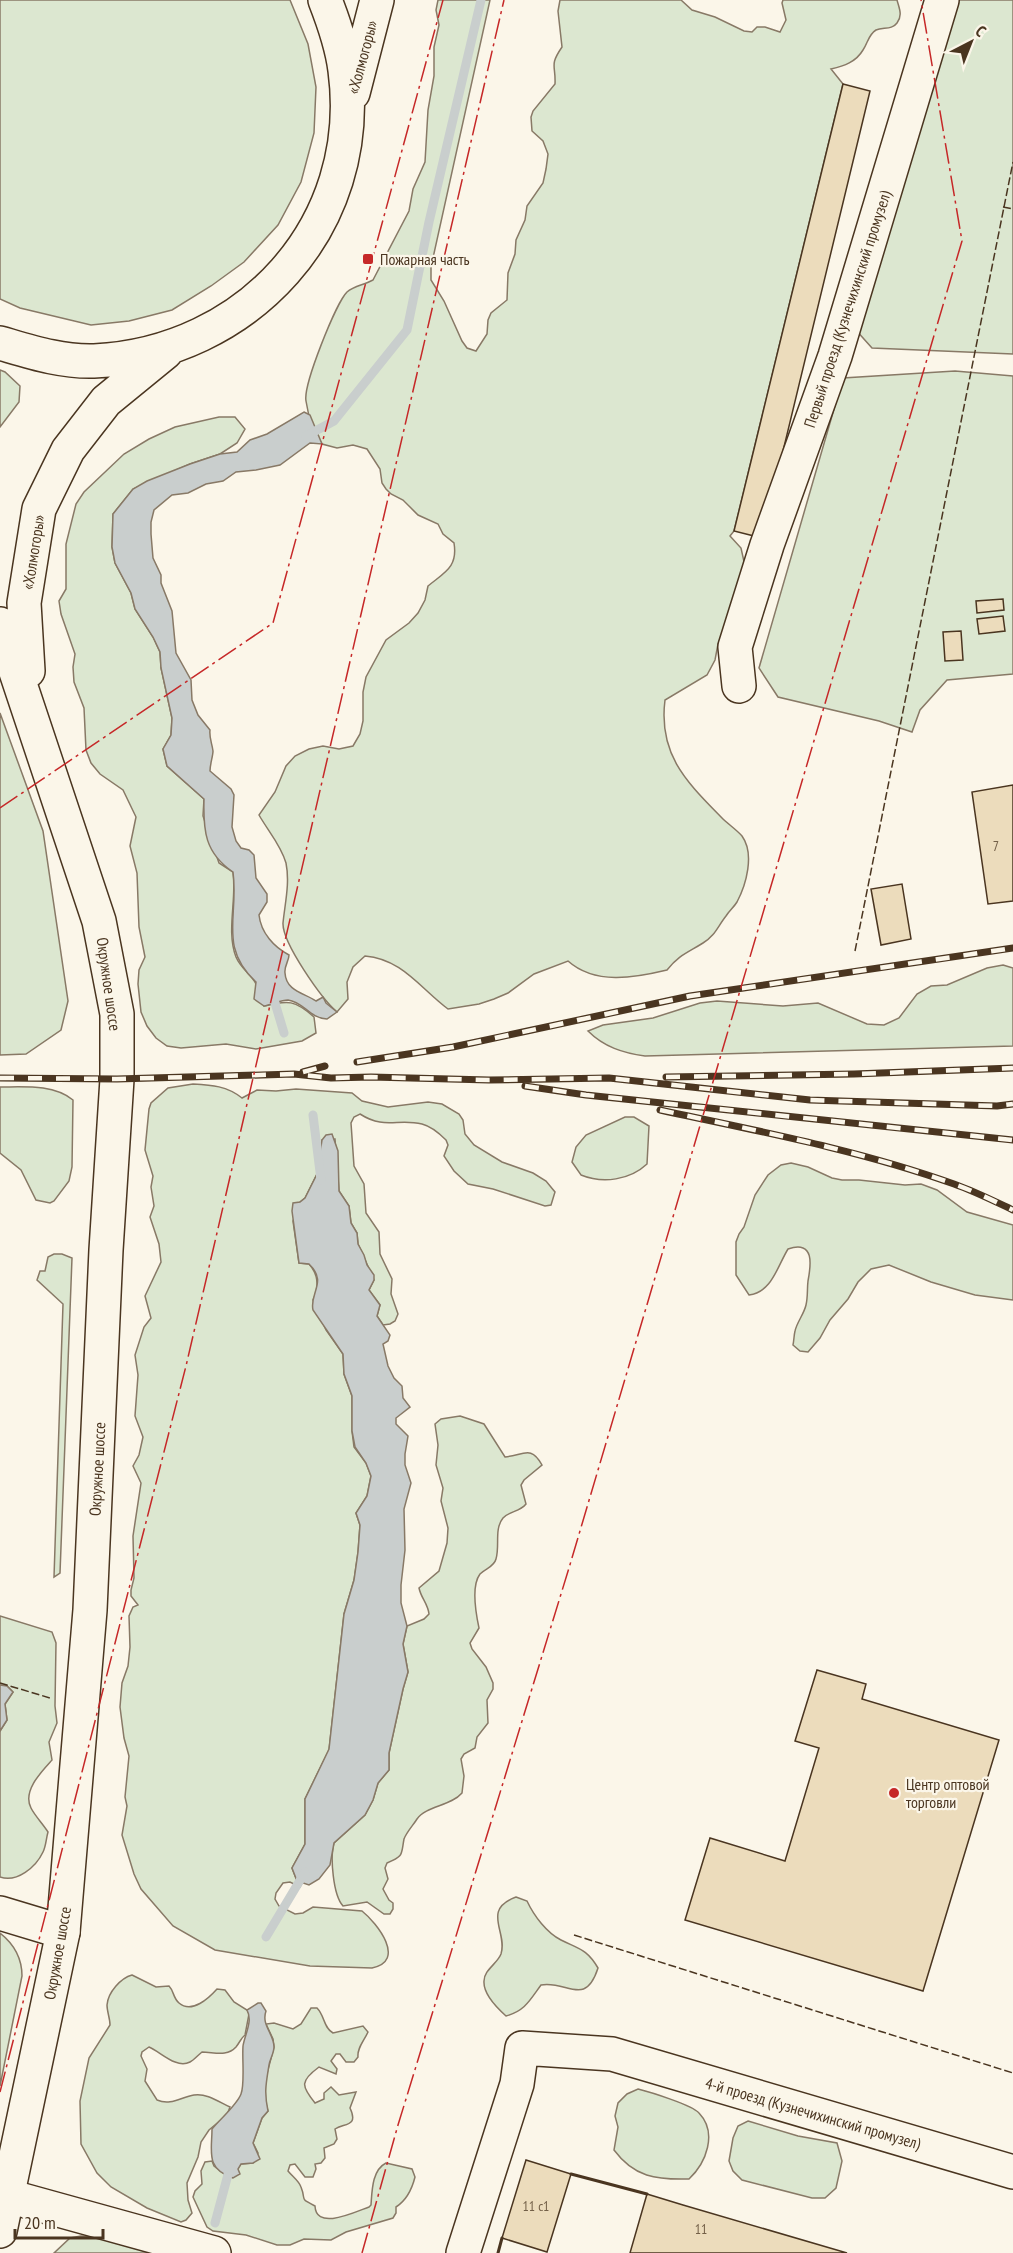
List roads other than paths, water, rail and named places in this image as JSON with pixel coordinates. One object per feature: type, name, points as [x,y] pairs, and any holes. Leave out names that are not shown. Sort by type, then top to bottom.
[{"type":"main road","name":"«Холмогоры»","points":[[0,343],[46,357],[92,361],[136,357],[169,349],[200,336],[235,316],[270,288],[295,260],[315,229],[329,199],[345,142],[347,115],[345,70],[335,25],[325,0]]},
{"type":"main road","name":"«Холмогоры»","points":[[347,115],[377,0]]},
{"type":"main road","name":"Первый проезд (Кузнечихинский промузел)","points":[[739,686],[735,647],[767,545],[835,356],[942,0]]},
{"type":"main road","name":"«Холмогоры»","points":[[31,712],[24,603],[39,509],[68,450],[106,401],[169,349]]},
{"type":"main road","points":[[0,624],[31,712]]},
{"type":"main road","name":"Окружное шоссе","points":[[0,2231],[63,1932],[90,1610],[117,1079],[117,1014],[99,921],[31,712]]},
{"type":"main road","points":[[0,1913],[63,1932]]},
{"type":"main road","name":"4-й проезд (Кузнечихинский промузел)","points":[[463,2253],[517,2084],[522,2048],[612,2054],[1013,2172]]},
{"type":"main road","points":[[8,2196],[214,2253]]},
{"type":"waterway","points":[[306,436],[334,421],[407,330],[429,222],[481,0]]},
{"type":"waterway","points":[[272,993],[284,1033]]},
{"type":"waterway","points":[[313,1115],[321,1180]]},
{"type":"waterway","points":[[266,1937],[305,1872]]},
{"type":"waterway","points":[[215,2223],[230,2167]]},
{"type":"railway","points":[[357,1062],[453,1047],[690,996],[1013,948]]},
{"type":"railway","points":[[303,1072],[325,1066]]},
{"type":"railway","points":[[666,1077],[854,1074],[1013,1068]]},
{"type":"railway","points":[[0,1078],[117,1079],[294,1074],[331,1078],[489,1080],[609,1078],[810,1100],[997,1106],[1013,1104]]},
{"type":"railway","points":[[525,1086],[586,1095],[1013,1140]]},
{"type":"railway","points":[[660,1110],[808,1142],[882,1161],[961,1187],[1013,1210]]},
{"type":"place","name":"Пожарная часть","points":[[368,259]]},
{"type":"place","name":"Центр оптовой торговли","points":[[894,1793]]}]
